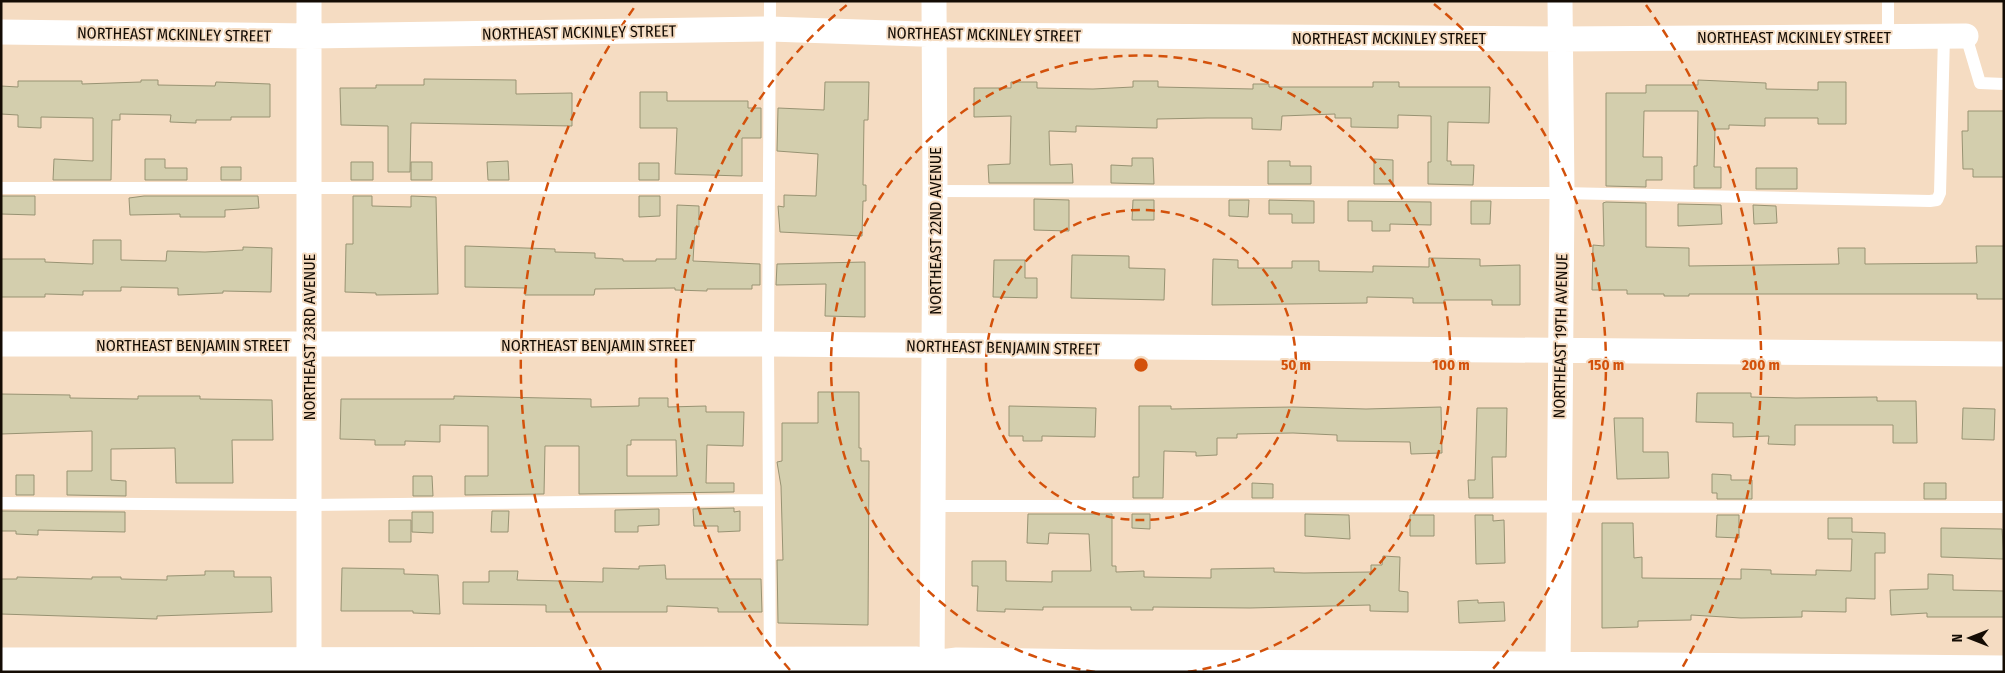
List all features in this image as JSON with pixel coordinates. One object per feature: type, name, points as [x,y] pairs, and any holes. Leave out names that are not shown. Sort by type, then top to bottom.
[{"type":"street","name":"NORTHEAST 23RD AVENUE","points":[[309,1],[309,666]]},
{"type":"street","name":"NORTHEAST 22ND AVENUE","points":[[932,667],[935,191],[934,1]]},
{"type":"street","name":"NORTHEAST 19TH AVENUE","points":[[1558,668],[1562,193],[1560,1]]},
{"type":"street","name":"NORTHEAST MCKINLEY STREET","points":[[1,32],[310,36],[770,29],[933,34],[1561,39],[1955,36]]},
{"type":"street","name":"NORTHEAST BENJAMIN STREET","points":[[1,344],[309,346],[768,344],[1560,352],[2004,354]]},
{"type":"street","points":[[1,660],[309,666],[770,666],[917,659],[932,667],[957,660],[1098,667],[2004,668]]},
{"type":"lane","points":[[770,1],[768,344],[770,666]]},
{"type":"lane","points":[[1888,1],[1888,36]]},
{"type":"lane","points":[[935,191],[1562,193],[1936,200],[1940,193],[1955,36]]},
{"type":"lane","points":[[1955,36],[1980,83],[2004,84]]},
{"type":"lane","points":[[1,188],[769,188]]},
{"type":"lane","points":[[1,503],[308,505],[769,500]]},
{"type":"lane","points":[[934,506],[1559,505],[2004,507]]},
{"type":"building","points":[[424,79],[516,80],[516,94],[572,93],[572,126],[411,123],[410,172],[388,172],[388,126],[341,125],[340,88],[376,88],[376,85],[424,85]]},
{"type":"building","points":[[141,80],[158,80],[158,85],[215,86],[216,82],[270,84],[270,117],[231,117],[231,120],[196,120],[196,123],[170,122],[171,115],[120,114],[120,120],[112,120],[111,180],[53,180],[54,159],[93,161],[93,118],[41,117],[41,128],[18,127],[18,115],[1,114],[1,86],[18,87],[18,81],[82,81],[82,84],[141,82]]},
{"type":"building","points":[[1698,80],[1766,83],[1766,89],[1818,90],[1818,82],[1846,82],[1846,124],[1818,124],[1818,118],[1765,118],[1765,126],[1729,125],[1729,129],[1715,129],[1714,167],[1721,167],[1721,188],[1694,188],[1694,166],[1697,166],[1698,111],[1644,111],[1643,157],[1662,157],[1662,180],[1646,180],[1646,187],[1606,186],[1606,93],[1646,93],[1646,85],[1698,85]]},
{"type":"building","points":[[1133,81],[1158,81],[1158,87],[1253,89],[1253,84],[1269,84],[1269,87],[1373,87],[1373,82],[1399,82],[1399,87],[1490,87],[1489,123],[1448,122],[1447,161],[1451,161],[1451,165],[1474,165],[1473,185],[1428,184],[1428,162],[1431,162],[1431,116],[1398,115],[1398,128],[1351,127],[1351,118],[1335,118],[1335,114],[1282,116],[1281,130],[1252,129],[1252,118],[1207,118],[1157,119],[1157,128],[1076,126],[1076,132],[1049,131],[1050,165],[1072,164],[1073,183],[989,183],[988,165],[1010,164],[1011,116],[974,117],[974,88],[1011,88],[1011,82],[1037,82],[1037,88],[1093,89],[1133,87]]},
{"type":"building","points":[[825,82],[869,82],[868,120],[864,120],[863,185],[866,185],[866,201],[863,201],[862,236],[780,232],[778,206],[784,207],[784,195],[816,196],[818,154],[777,151],[778,108],[824,110]]},
{"type":"building","points":[[640,92],[667,92],[667,101],[748,101],[748,108],[761,108],[761,138],[742,138],[742,176],[675,174],[677,128],[640,128]]},
{"type":"building","points":[[1968,111],[2004,111],[2004,177],[1973,177],[1973,169],[1963,169],[1962,131],[1968,131]]},
{"type":"building","points":[[1132,158],[1153,158],[1154,184],[1111,183],[1111,165],[1132,166]]},
{"type":"building","points":[[145,159],[165,159],[165,168],[187,168],[187,180],[145,180]]},
{"type":"building","points":[[1374,159],[1393,160],[1393,184],[1374,184]]},
{"type":"building","points":[[508,161],[509,180],[488,180],[487,162]]},
{"type":"building","points":[[1268,161],[1290,161],[1290,166],[1311,166],[1311,184],[1268,184]]},
{"type":"building","points":[[351,162],[373,162],[373,180],[351,180]]},
{"type":"building","points":[[411,162],[432,162],[432,180],[411,180]]},
{"type":"building","points":[[639,163],[659,163],[659,180],[639,180]]},
{"type":"building","points":[[221,167],[241,167],[241,180],[221,180]]},
{"type":"building","points":[[1756,168],[1797,168],[1797,189],[1756,189]]},
{"type":"building","points":[[1,196],[35,196],[35,215],[1,214]]},
{"type":"building","points":[[144,196],[258,196],[259,208],[225,210],[225,217],[180,217],[180,214],[130,215],[129,198]]},
{"type":"building","points":[[353,196],[372,196],[372,206],[411,207],[411,196],[436,197],[438,294],[376,295],[376,293],[345,292],[346,244],[353,244]]},
{"type":"building","points":[[639,196],[660,196],[660,216],[639,217]]},
{"type":"building","points":[[1034,199],[1069,200],[1069,231],[1034,230]]},
{"type":"building","points":[[1133,200],[1154,200],[1154,220],[1132,220]]},
{"type":"building","points":[[1229,200],[1249,200],[1248,217],[1229,216]]},
{"type":"building","points":[[1269,200],[1314,201],[1314,223],[1292,223],[1292,214],[1269,214]]},
{"type":"building","points":[[1348,201],[1431,202],[1431,225],[1390,224],[1390,231],[1372,231],[1372,221],[1348,221]]},
{"type":"building","points":[[1471,201],[1491,201],[1490,224],[1471,224]]},
{"type":"building","points":[[1603,203],[1646,203],[1646,247],[1689,248],[1689,266],[1839,264],[1838,248],[1865,248],[1865,264],[1977,263],[1976,246],[2004,246],[2004,299],[1977,299],[1977,294],[1689,294],[1689,296],[1664,296],[1664,294],[1627,294],[1627,290],[1592,290],[1593,245],[1604,246]]},
{"type":"building","points":[[1678,204],[1721,205],[1722,224],[1678,226]]},
{"type":"building","points":[[677,205],[699,206],[699,227],[695,227],[693,261],[760,264],[760,285],[752,285],[752,289],[707,289],[707,291],[675,290],[675,288],[595,289],[594,295],[525,295],[525,288],[465,287],[465,246],[555,249],[555,252],[595,253],[595,258],[623,259],[623,261],[676,259]]},
{"type":"building","points":[[1753,205],[1776,206],[1777,223],[1754,224]]},
{"type":"building","points":[[93,240],[121,240],[121,260],[166,261],[167,251],[205,252],[243,250],[243,247],[272,248],[271,292],[223,291],[223,293],[178,295],[178,288],[121,287],[121,291],[83,291],[83,295],[45,294],[45,297],[1,297],[1,259],[45,259],[45,262],[93,264]]},
{"type":"building","points":[[1072,255],[1129,256],[1129,268],[1165,269],[1164,300],[1071,298]]},
{"type":"building","points":[[1429,258],[1480,259],[1480,266],[1520,265],[1520,305],[1492,305],[1492,300],[1444,300],[1444,303],[1413,303],[1413,298],[1367,297],[1367,303],[1212,305],[1213,259],[1238,260],[1238,268],[1292,268],[1292,261],[1319,261],[1319,271],[1373,272],[1373,266],[1429,267]]},
{"type":"building","points":[[994,260],[1025,260],[1025,278],[1037,278],[1037,298],[993,297]]},
{"type":"building","points":[[865,262],[865,317],[825,316],[826,284],[776,285],[777,264]]},
{"type":"building","points":[[818,392],[859,392],[859,448],[861,448],[861,461],[869,461],[868,625],[778,623],[777,560],[783,560],[781,486],[777,462],[782,461],[782,423],[818,423]]},
{"type":"building","points":[[1697,393],[1751,393],[1751,397],[1796,398],[1877,397],[1877,401],[1916,401],[1917,443],[1893,443],[1893,425],[1795,425],[1795,445],[1768,444],[1769,436],[1733,437],[1733,423],[1696,422]]},
{"type":"building","points":[[1,394],[70,395],[70,398],[138,399],[138,396],[200,396],[200,399],[272,400],[273,440],[232,440],[233,483],[176,483],[175,448],[111,449],[111,480],[126,481],[126,496],[67,495],[67,471],[92,471],[92,431],[1,434]]},
{"type":"building","points":[[454,396],[591,399],[591,407],[639,406],[639,398],[668,398],[668,407],[706,406],[706,412],[744,412],[743,446],[707,445],[706,483],[734,483],[734,492],[579,494],[579,446],[545,446],[544,494],[465,495],[465,476],[488,476],[488,426],[440,425],[440,442],[405,441],[405,445],[375,445],[375,440],[340,439],[341,399],[454,399]],"holes":[[[631,440],[676,440],[677,476],[627,476],[627,445],[631,445]]]},
{"type":"building","points":[[1009,406],[1096,408],[1095,437],[1042,436],[1042,441],[1023,441],[1023,436],[1009,436]]},
{"type":"building","points":[[1139,406],[1171,406],[1171,409],[1441,407],[1442,453],[1411,454],[1410,442],[1337,441],[1337,435],[1293,433],[1237,434],[1237,438],[1217,438],[1217,455],[1196,456],[1196,452],[1164,451],[1163,498],[1133,498],[1133,477],[1139,477]]},
{"type":"building","points":[[1477,408],[1507,408],[1506,457],[1492,457],[1493,498],[1469,498],[1468,480],[1475,480]]},
{"type":"building","points":[[1963,408],[1995,409],[1994,440],[1962,439]]},
{"type":"building","points":[[1614,418],[1643,418],[1643,452],[1668,452],[1669,478],[1617,479]]},
{"type":"building","points":[[1712,474],[1731,475],[1731,480],[1752,480],[1752,499],[1717,499],[1717,493],[1712,493]]},
{"type":"building","points":[[16,475],[34,475],[34,495],[16,495]]},
{"type":"building","points":[[413,476],[432,476],[433,496],[413,496]]},
{"type":"building","points":[[1252,483],[1273,484],[1273,498],[1252,498]]},
{"type":"building","points":[[1924,483],[1946,483],[1946,499],[1924,499]]},
{"type":"building","points":[[734,508],[734,512],[740,511],[740,531],[718,532],[718,526],[694,526],[693,509]]},
{"type":"building","points":[[659,509],[659,525],[638,526],[638,532],[615,532],[615,510]]},
{"type":"building","points":[[1,511],[125,512],[125,532],[38,530],[38,535],[16,534],[16,531],[1,531]]},
{"type":"building","points":[[492,511],[509,511],[508,532],[491,532]]},
{"type":"building","points":[[412,512],[433,512],[433,533],[412,532]]},
{"type":"building","points":[[1028,514],[1112,514],[1112,566],[1116,566],[1116,572],[1144,571],[1144,577],[1211,578],[1211,569],[1274,568],[1274,572],[1304,573],[1371,572],[1371,565],[1382,565],[1383,556],[1400,557],[1399,591],[1408,592],[1408,612],[1370,611],[1370,605],[1250,608],[1153,607],[1153,610],[1131,610],[1131,607],[1043,607],[1043,610],[1005,609],[1005,612],[977,611],[978,586],[972,586],[972,561],[1006,561],[1006,581],[1052,582],[1052,571],[1091,571],[1089,534],[1049,533],[1048,544],[1027,543]]},
{"type":"building","points":[[1132,514],[1150,514],[1150,529],[1132,528]]},
{"type":"building","points":[[1305,514],[1349,515],[1350,539],[1305,536]]},
{"type":"building","points":[[1410,515],[1434,515],[1434,536],[1410,536]]},
{"type":"building","points":[[1475,515],[1493,515],[1493,521],[1504,520],[1505,563],[1476,564]]},
{"type":"building","points":[[1717,515],[1739,515],[1739,538],[1716,537]]},
{"type":"building","points":[[1828,518],[1852,518],[1852,532],[1885,533],[1885,553],[1875,553],[1875,599],[1846,598],[1846,612],[1802,611],[1802,617],[1741,618],[1691,615],[1691,620],[1638,621],[1638,627],[1602,628],[1602,523],[1633,523],[1634,558],[1642,557],[1642,578],[1741,579],[1741,569],[1771,570],[1771,574],[1816,575],[1816,570],[1851,571],[1852,539],[1828,539]]},
{"type":"building","points":[[389,520],[411,520],[411,542],[389,542]]},
{"type":"building","points":[[1941,528],[2002,529],[2004,559],[1941,557]]},
{"type":"building","points":[[665,565],[666,579],[761,579],[762,612],[718,612],[718,608],[667,606],[667,612],[546,612],[546,605],[463,604],[463,582],[489,582],[489,571],[518,571],[517,580],[603,582],[603,568],[639,569],[639,566]]},
{"type":"building","points":[[342,568],[404,569],[404,574],[438,575],[440,614],[413,613],[413,611],[341,611]]},
{"type":"building","points":[[205,571],[234,571],[234,577],[271,577],[272,612],[157,616],[157,619],[1,614],[1,579],[17,579],[17,577],[92,579],[92,577],[121,577],[121,579],[167,580],[167,576],[205,575]]},
{"type":"building","points":[[1928,574],[1953,575],[1953,590],[2004,591],[2004,617],[1927,617],[1927,613],[1891,615],[1890,590],[1928,589]]},
{"type":"building","points":[[1478,600],[1478,603],[1504,602],[1505,621],[1459,623],[1458,601]]}]
